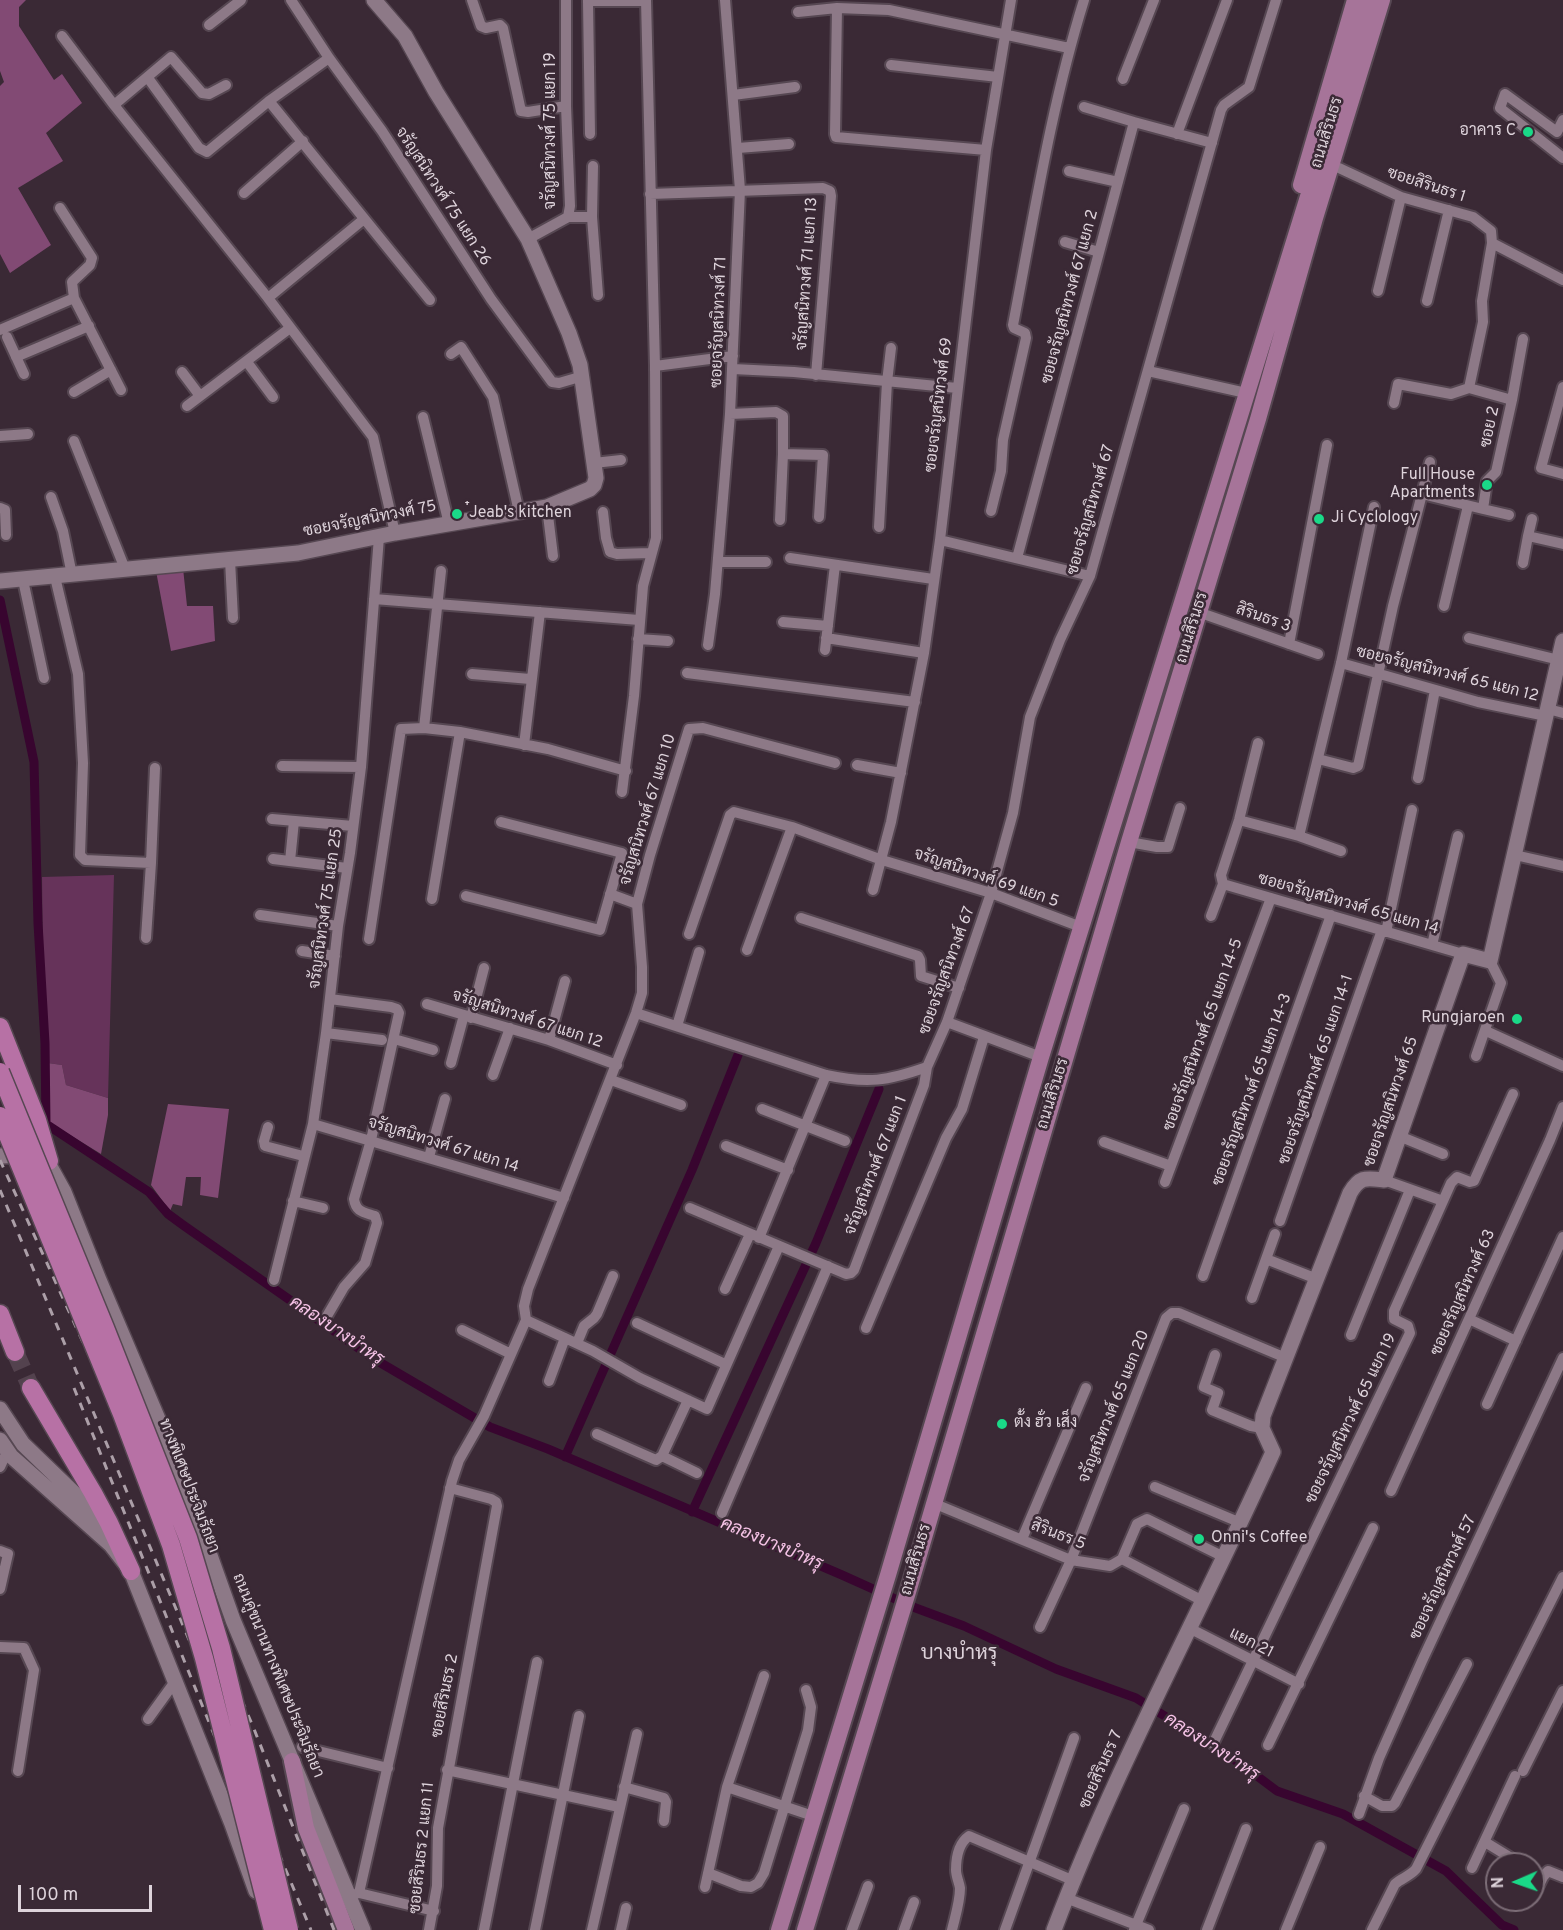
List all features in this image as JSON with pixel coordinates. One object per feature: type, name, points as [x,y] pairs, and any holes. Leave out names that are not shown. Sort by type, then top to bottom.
[{"type":"highway","points":[[0,1027],[44,1141],[61,1209]]},
{"type":"highway","name":"ทางพิเศษประจิมรัถยา","points":[[0,1073],[188,1538],[221,1648],[289,1930]]},
{"type":"highway","points":[[0,1116],[122,1414],[171,1545],[204,1658],[271,1930]]},
{"type":"highway","points":[[0,1314],[15,1352]]},
{"type":"highway","points":[[31,1388],[98,1503],[131,1571]]},
{"type":"main road","name":"ถนนสิรินธร","points":[[1286,266],[1303,177],[1355,0]]},
{"type":"main road","name":"ถนนสิรินธร","points":[[805,1930],[1129,842],[1258,419],[1304,258],[1369,0]]},
{"type":"main road","name":"ถนนสิรินธร","points":[[779,1930],[878,1610],[1041,1057],[1246,393],[1286,266],[1382,0]]},
{"type":"main road","name":"ถนนสิรินธร","points":[[1304,258],[1319,227],[1339,168],[1390,0]]},
{"type":"main road","points":[[1015,1145],[1036,1153]]},
{"type":"main road","points":[[1010,1162],[1032,1171]]},
{"type":"main road","points":[[292,1761],[306,1828],[346,1930]]},
{"type":"street","points":[[208,24],[241,0]]},
{"type":"street","name":"จรัญสนิทวงศ์ 75 แยก 26","points":[[291,0],[382,131],[491,298],[552,382],[559,383],[583,376]]},
{"type":"street","name":"ซอยจรัญสนิทวงศ์ 75","points":[[0,581],[298,553],[395,532],[547,507],[592,488],[596,482],[583,376],[569,333],[528,239],[436,92],[405,36],[374,0]]},
{"type":"street","points":[[471,0],[481,26],[503,27],[521,111],[566,106]]},
{"type":"street","name":"จรัญสนิทวงศ์ 75 แยก 19","points":[[528,239],[568,217],[570,206],[566,106],[566,0]]},
{"type":"street","points":[[580,0],[646,0],[655,366],[656,538],[650,553],[643,586],[634,696],[622,792]]},
{"type":"street","name":"ซอยจรัญสนิทวงศ์ 71","points":[[708,645],[718,562],[730,414],[741,190],[725,0]]},
{"type":"street","name":"ซอยจรัญสนิทวงศ์ 69","points":[[873,890],[882,860],[901,772],[924,653],[940,540],[986,150],[1011,0]]},
{"type":"street","points":[[991,511],[1001,471],[1003,440],[1026,338],[1025,333],[1014,328],[1013,325],[1052,122],[1069,48],[1084,0]]},
{"type":"street","points":[[1122,79],[1154,0]]},
{"type":"street","points":[[1177,134],[1227,0]]},
{"type":"street","name":"ซอยจรัญสนิทวงศ์ 67","points":[[927,1067],[947,1022],[991,893],[1013,813],[1030,717],[1060,640],[1090,576],[1224,105],[1249,87],[1276,0]]},
{"type":"street","points":[[588,1],[590,134]]},
{"type":"street","points":[[837,8],[836,137],[986,150]]},
{"type":"street","points":[[798,12],[837,8],[889,10],[1069,48]]},
{"type":"street","points":[[62,36],[268,298],[373,437],[395,532]]},
{"type":"street","points":[[114,105],[171,57],[202,93],[209,94],[226,85]]},
{"type":"street","points":[[148,78],[204,152],[209,151],[269,101],[329,57]]},
{"type":"street","points":[[891,65],[998,77]]},
{"type":"street","points":[[733,95],[795,87]]},
{"type":"street","points":[[1563,120],[1557,132],[1505,94],[1500,108],[1563,158]]},
{"type":"street","points":[[269,101],[430,300]]},
{"type":"street","points":[[1084,107],[1212,143]]},
{"type":"street","name":"ซอยจรัญสนิทวงศ์ 67 แยก 2","points":[[1017,558],[1134,122]]},
{"type":"street","points":[[244,193],[303,141]]},
{"type":"street","points":[[738,148],[789,144]]},
{"type":"street","points":[[593,166],[592,217],[597,295]]},
{"type":"street","name":"ซอยสิรินธร 1","points":[[1339,168],[1401,197],[1473,217],[1491,231],[1492,243]]},
{"type":"street","points":[[1068,171],[1118,182]]},
{"type":"street","name":"จรัญสนิทวงศ์ 71 แยก 13","points":[[741,190],[823,188],[830,191],[816,375]]},
{"type":"street","points":[[650,194],[741,190]]},
{"type":"street","points":[[1378,291],[1401,197]]},
{"type":"street","points":[[60,208],[92,258],[90,265],[71,284],[74,298],[121,390]]},
{"type":"street","points":[[1426,301],[1449,210]]},
{"type":"street","points":[[568,217],[592,217]]},
{"type":"street","points":[[268,298],[364,219]]},
{"type":"street","points":[[1065,242],[1099,252]]},
{"type":"street","points":[[1492,243],[1563,280]]},
{"type":"street","name":"ซอย 2","points":[[1483,509],[1487,481],[1496,472],[1512,400],[1469,388],[1483,322],[1482,301],[1492,243]]},
{"type":"street","points":[[24,374],[4,333],[74,298]]},
{"type":"street","points":[[16,357],[89,326]]},
{"type":"street","points":[[187,406],[290,328]]},
{"type":"street","points":[[1512,400],[1523,339]]},
{"type":"street","points":[[451,354],[461,347],[493,397],[519,512]]},
{"type":"street","points":[[879,528],[891,348]]},
{"type":"street","points":[[655,366],[733,356]]},
{"type":"street","points":[[247,362],[273,397]]},
{"type":"street","points":[[733,369],[957,388]]},
{"type":"street","points":[[74,392],[111,370]]},
{"type":"street","points":[[1148,370],[1246,393]]},
{"type":"street","points":[[182,372],[200,396]]},
{"type":"street","points":[[1394,403],[1398,384],[1451,394],[1469,388]]},
{"type":"street","points":[[1563,387],[1541,468],[1563,474]]},
{"type":"street","points":[[730,414],[776,412],[782,414],[780,520]]},
{"type":"street","points":[[423,417],[449,524]]},
{"type":"street","points":[[0,436],[28,434]]},
{"type":"street","points":[[74,441],[125,569]]},
{"type":"street","points":[[1289,644],[1327,444]]},
{"type":"street","points":[[783,454],[823,455],[819,517]]},
{"type":"street","points":[[594,464],[621,460]]},
{"type":"street","points":[[1318,759],[1353,768],[1358,766],[1377,673],[1430,462]]},
{"type":"street","points":[[1422,494],[1509,515]]},
{"type":"street","points":[[51,497],[63,531],[72,575]]},
{"type":"street","points":[[1444,606],[1468,506]]},
{"type":"street","points":[[547,507],[553,556]]},
{"type":"street","points":[[1299,836],[1341,663],[1374,507]]},
{"type":"street","points":[[0,508],[5,510],[6,534]]},
{"type":"street","points":[[603,512],[610,552],[617,554],[650,553]]},
{"type":"street","points":[[1523,563],[1532,519]]},
{"type":"street","points":[[1528,536],[1563,544]]},
{"type":"street","name":"จรัญสนิทวงศ์ 75 แยก 25","points":[[274,1280],[303,1156],[313,1124],[326,1033],[334,956],[361,767],[379,537]]},
{"type":"street","points":[[940,540],[1090,576]]},
{"type":"street","points":[[790,558],[933,579]]},
{"type":"street","points":[[230,560],[233,618]]},
{"type":"street","points":[[718,562],[766,562]]},
{"type":"street","points":[[825,650],[835,565]]},
{"type":"street","points":[[424,728],[441,571]]},
{"type":"street","points":[[55,577],[78,674],[83,763],[80,855],[85,860],[151,863]]},
{"type":"street","points":[[22,580],[44,678]]},
{"type":"street","points":[[374,598],[639,620]]},
{"type":"street","points":[[524,745],[530,679],[540,612]]},
{"type":"street","name":"สิรินธร 3","points":[[1198,612],[1317,654]]},
{"type":"street","points":[[783,622],[828,626]]},
{"type":"street","points":[[826,638],[924,653]]},
{"type":"street","points":[[1469,638],[1559,660]]},
{"type":"street","points":[[638,639],[668,641]]},
{"type":"street","points":[[1476,1056],[1501,983],[1490,961],[1563,641]]},
{"type":"street","name":"ซอยจรัญสนิทวงศ์ 65 แยก 12","points":[[1341,663],[1478,702],[1547,713],[1563,713]]},
{"type":"street","points":[[687,673],[915,702]]},
{"type":"street","points":[[472,674],[530,679]]},
{"type":"street","points":[[1418,778],[1435,690]]},
{"type":"street","points":[[369,939],[400,730],[403,728],[460,732],[548,749],[626,771]]},
{"type":"street","name":"จรัญสนิทวงศ์ 67 แยก 10","points":[[526,1320],[524,1306],[528,1289],[617,1065],[642,993],[637,904],[689,729],[703,728],[835,763]]},
{"type":"street","points":[[432,899],[460,732]]},
{"type":"street","points":[[1211,916],[1223,884],[1221,875],[1239,820],[1258,743]]},
{"type":"street","points":[[282,765],[361,767]]},
{"type":"street","points":[[856,765],[901,772]]},
{"type":"street","points":[[146,938],[154,768]]},
{"type":"street","points":[[1129,842],[1168,847],[1180,808]]},
{"type":"street","name":"ซอยจรัญสนิทวงศ์ 65 แยก 14-1","points":[[1280,1221],[1384,931],[1412,810]]},
{"type":"street","name":"จรัญสนิทวงศ์ 69 แยก 5","points":[[689,934],[730,815],[734,812],[792,827],[882,860],[991,893],[1081,927]]},
{"type":"street","points":[[272,819],[353,826]]},
{"type":"street","points":[[1239,820],[1299,836],[1341,851]]},
{"type":"street","points":[[290,861],[294,821]]},
{"type":"street","points":[[466,896],[599,931],[622,853],[501,822]]},
{"type":"street","points":[[747,950],[792,827]]},
{"type":"street","points":[[1432,945],[1458,837]]},
{"type":"street","points":[[1515,855],[1563,866]]},
{"type":"street","points":[[273,859],[347,868]]},
{"type":"street","name":"ซอยจรัญสนิทวงศ์ 65 แยก 14","points":[[1223,884],[1463,954]]},
{"type":"street","points":[[610,894],[637,904]]},
{"type":"street","name":"ซอยจรัญสนิทวงศ์ 65 แยก 14-5","points":[[1165,1182],[1271,898]]},
{"type":"street","points":[[260,915],[338,926]]},
{"type":"street","name":"ซอยจรัญสนิทวงศ์ 65 แยก 14-3","points":[[1203,1276],[1331,915]]},
{"type":"street","points":[[801,918],[918,956],[921,976],[959,988]]},
{"type":"street","points":[[302,951],[334,956]]},
{"type":"street","points":[[677,1026],[699,952]]},
{"type":"street","points":[[1463,954],[1490,961]]},
{"type":"street","name":"ซอยจรัญสนิทวงศ์ 65","points":[[1262,1428],[1263,1416],[1356,1184],[1361,1179],[1384,1180],[1463,954]]},
{"type":"street","points":[[451,1064],[484,968]]},
{"type":"street","points":[[549,1040],[565,981]]},
{"type":"street","points":[[327,1316],[344,1287],[365,1263],[377,1223],[375,1216],[358,1210],[354,1199],[371,1140],[399,1013],[397,1009],[330,999]]},
{"type":"street","name":"จรัญสนิทวงศ์ 67 แยก 12","points":[[427,1004],[549,1040],[617,1065]]},
{"type":"street","points":[[636,1013],[826,1075],[866,1081],[894,1079],[927,1067]]},
{"type":"street","points":[[947,1022],[1041,1057]]},
{"type":"street","points":[[493,1075],[510,1028]]},
{"type":"street","points":[[1486,1031],[1563,1066]]},
{"type":"street","points":[[326,1033],[382,1040]]},
{"type":"street","points":[[866,1328],[946,1138],[962,1109],[984,1037]]},
{"type":"street","points":[[394,1039],[433,1050]]},
{"type":"street","name":"จรัญสนิทวงศ์ 67 แยก 1","points":[[828,1266],[846,1274],[854,1270],[924,1085],[927,1067]]},
{"type":"street","name":"ถนนคู่ขนานทางพิเศษประจิมรัถยา","points":[[0,1073],[64,1192],[180,1471],[237,1630],[292,1761],[354,1895],[363,1930]]},
{"type":"street","points":[[725,1289],[788,1170],[826,1075]]},
{"type":"street","points":[[611,1080],[681,1105]]},
{"type":"street","points":[[1384,1180],[1443,1201],[1453,1179],[1461,1178],[1470,1182],[1476,1178],[1514,1094]]},
{"type":"street","points":[[429,1157],[445,1099]]},
{"type":"street","name":"ซอยจรัญสนิทวงศ์ 63","points":[[1391,1491],[1563,1107]]},
{"type":"street","points":[[762,1109],[845,1141]]},
{"type":"street","name":"จรัญสนิทวงศ์ 67 แยก 14","points":[[313,1124],[564,1198]]},
{"type":"street","points":[[268,1127],[264,1141],[266,1146],[303,1156]]},
{"type":"street","points":[[1399,1136],[1443,1154]]},
{"type":"street","points":[[1104,1142],[1171,1166]]},
{"type":"street","points":[[726,1146],[788,1170]]},
{"type":"street","points":[[0,1156],[26,1154],[61,1209],[172,1482],[214,1570]]},
{"type":"street","points":[[1351,1335],[1410,1190]]},
{"type":"street","points":[[293,1201],[323,1208]]},
{"type":"street","name":"ซอยจรัญสนิทวงศ์ 65 แยก 19","points":[[1213,1744],[1410,1333],[1408,1326],[1394,1319],[1394,1311],[1443,1201]]},
{"type":"street","points":[[690,1208],[828,1266],[722,1513]]},
{"type":"street","points":[[1252,1298],[1275,1234]]},
{"type":"street","points":[[1487,1404],[1563,1237]]},
{"type":"street","points":[[434,1911],[354,1895],[388,1768],[450,1488],[459,1460],[484,1416],[526,1320],[577,1343],[707,1409],[779,1246]]},
{"type":"street","points":[[1266,1259],[1317,1279]]},
{"type":"street","points":[[577,1343],[584,1326],[597,1314],[613,1276]]},
{"type":"street","name":"จรัญสนิทวงศ์ 65 แยก 20","points":[[1040,1627],[1071,1560],[1166,1318],[1172,1313],[1179,1313],[1286,1358]]},
{"type":"street","points":[[1469,1319],[1516,1341]]},
{"type":"street","points":[[637,1323],[725,1364]]},
{"type":"street","points":[[462,1330],[511,1354]]},
{"type":"street","points":[[549,1381],[566,1338]]},
{"type":"street","points":[[1191,1629],[1273,1452],[1262,1428],[1251,1426],[1212,1410],[1218,1393],[1204,1387],[1215,1354]]},
{"type":"street","name":"ซอยจรัญสนิทวงศ์ 57","points":[[1359,1814],[1379,1758],[1422,1661],[1563,1358]]},
{"type":"street","points":[[1022,1539],[1086,1388]]},
{"type":"street","points":[[597,1434],[651,1460],[656,1460],[662,1456],[688,1400]]},
{"type":"street","points":[[0,1409],[23,1444],[80,1499],[131,1571],[232,1824],[271,1930]]},
{"type":"street","points":[[4,1446],[111,1545]]},
{"type":"street","points":[[0,1467],[4,1446]]},
{"type":"street","points":[[662,1456],[697,1473]]},
{"type":"street","points":[[1155,1487],[1241,1523]]},
{"type":"street","name":"ซอยสิรินธร 2","points":[[447,1770],[497,1506],[496,1502],[491,1499],[450,1488]]},
{"type":"street","name":"สิรินธร 5","points":[[933,1503],[1071,1560],[1110,1566],[1122,1559]]},
{"type":"street","points":[[1203,1601],[1122,1559],[1137,1524],[1147,1519],[1224,1557]]},
{"type":"street","points":[[1268,1746],[1373,1528]]},
{"type":"street","points":[[0,1551],[8,1554],[0,1589]]},
{"type":"street","points":[[1372,1930],[1395,1884],[1411,1875],[1420,1861],[1563,1577]]},
{"type":"street","name":"แยก 21","points":[[1191,1629],[1299,1684]]},
{"type":"street","name":"ซอยสิรินธร 7","points":[[1053,1930],[1072,1880],[1155,1700],[1191,1629]]},
{"type":"street","points":[[0,1647],[24,1648],[34,1670],[18,1771]]},
{"type":"street","points":[[483,1930],[537,1662]]},
{"type":"street","points":[[1364,1796],[1387,1807],[1395,1803],[1467,1664]]},
{"type":"street","points":[[705,1887],[727,1787],[764,1676]]},
{"type":"street","points":[[148,1719],[174,1683]]},
{"type":"street","points":[[708,1873],[741,1886],[752,1887],[758,1883],[764,1873],[811,1718],[811,1707],[806,1690]]},
{"type":"street","points":[[1472,1868],[1563,1691]]},
{"type":"street","points":[[535,1930],[579,1716]]},
{"type":"street","points":[[592,1930],[637,1734]]},
{"type":"street","points":[[1005,1930],[1074,1738]]},
{"type":"street","points":[[302,1747],[388,1768]]},
{"type":"street","points":[[447,1770],[620,1806]]},
{"type":"street","name":"ซอยสิรินธร 2 แยก 11","points":[[429,1930],[437,1886],[437,1835],[447,1770]]},
{"type":"street","points":[[624,1787],[664,1798],[666,1802],[664,1821]]},
{"type":"street","points":[[727,1787],[813,1816]]},
{"type":"street","points":[[1135,1928],[1184,1809]]},
{"type":"street","points":[[1207,1930],[1246,1829]]},
{"type":"street","points":[[952,1930],[959,1899],[960,1887],[956,1871],[959,1850],[963,1840],[969,1836],[1072,1880]]},
{"type":"street","points":[[1485,1842],[1501,1852]]},
{"type":"street","points":[[1286,1930],[1320,1847]]},
{"type":"street","points":[[1545,1872],[1563,1877]]},
{"type":"street","points":[[852,1930],[868,1886]]},
{"type":"street","points":[[1066,1898],[1135,1928],[1149,1930]]},
{"type":"street","points":[[904,1930],[914,1902]]},
{"type":"street","points":[[621,1930],[626,1908]]},
{"type":"shaded area","points":[[0,0],[26,0],[19,7],[19,26],[54,80],[62,74],[82,103],[46,133],[63,161],[18,188],[51,245],[10,273],[0,254],[0,86],[4,82],[0,71]]},
{"type":"shaded area","points":[[183,568],[187,606],[213,606],[215,641],[171,651],[156,571]]},
{"type":"shaded area","points":[[114,875],[108,1098],[66,1085],[62,1065],[48,1063],[43,972],[42,877]]},
{"type":"shaded area","points":[[48,1063],[62,1065],[66,1085],[108,1098],[108,1115],[101,1154],[49,1122]]},
{"type":"shaded area","points":[[168,1104],[229,1109],[218,1198],[200,1195],[201,1177],[186,1177],[182,1206],[173,1204],[170,1211],[151,1185]]},
{"type":"waterway","points":[[0,600],[34,762],[46,1124]]},
{"type":"waterway","points":[[565,1457],[692,1170],[738,1055]]},
{"type":"waterway","points":[[692,1512],[816,1243],[879,1089]]},
{"type":"waterway","name":"คลองบางบำหรุ","points":[[46,1124],[149,1192],[168,1214],[374,1359],[490,1427],[548,1449],[913,1607],[964,1626],[1056,1669],[1136,1698],[1241,1764],[1277,1791],[1343,1814],[1446,1871],[1502,1925],[1514,1930]]},
{"type":"tunnel","points":[[15,1352],[31,1388]]},
{"type":"railway","points":[[0,1160],[183,1562],[254,1729],[334,1930]]},
{"type":"railway","points":[[0,1190],[311,1930]]},
{"type":"railway","points":[[74,1388],[293,1930]]},
{"type":"railway","points":[[155,1523],[186,1592]]},
{"type":"place","name":"อาคาร C","points":[[1528,132]]},
{"type":"place","name":"Full House Apartments","points":[[1487,485]]},
{"type":"place","name":"๋Jeab's kitchen","points":[[457,514]]},
{"type":"place","name":"Ji Cyclology","points":[[1319,519]]},
{"type":"place","name":"Rungjaroen","points":[[1517,1019]]},
{"type":"place","name":"ตั้ง ฮั่ว เส็ง","points":[[1002,1424]]},
{"type":"place","name":"Onni's Coffee","points":[[1199,1539]]},
{"type":"district","name":"บางบำหรุ","points":[[959,1655]]}]
